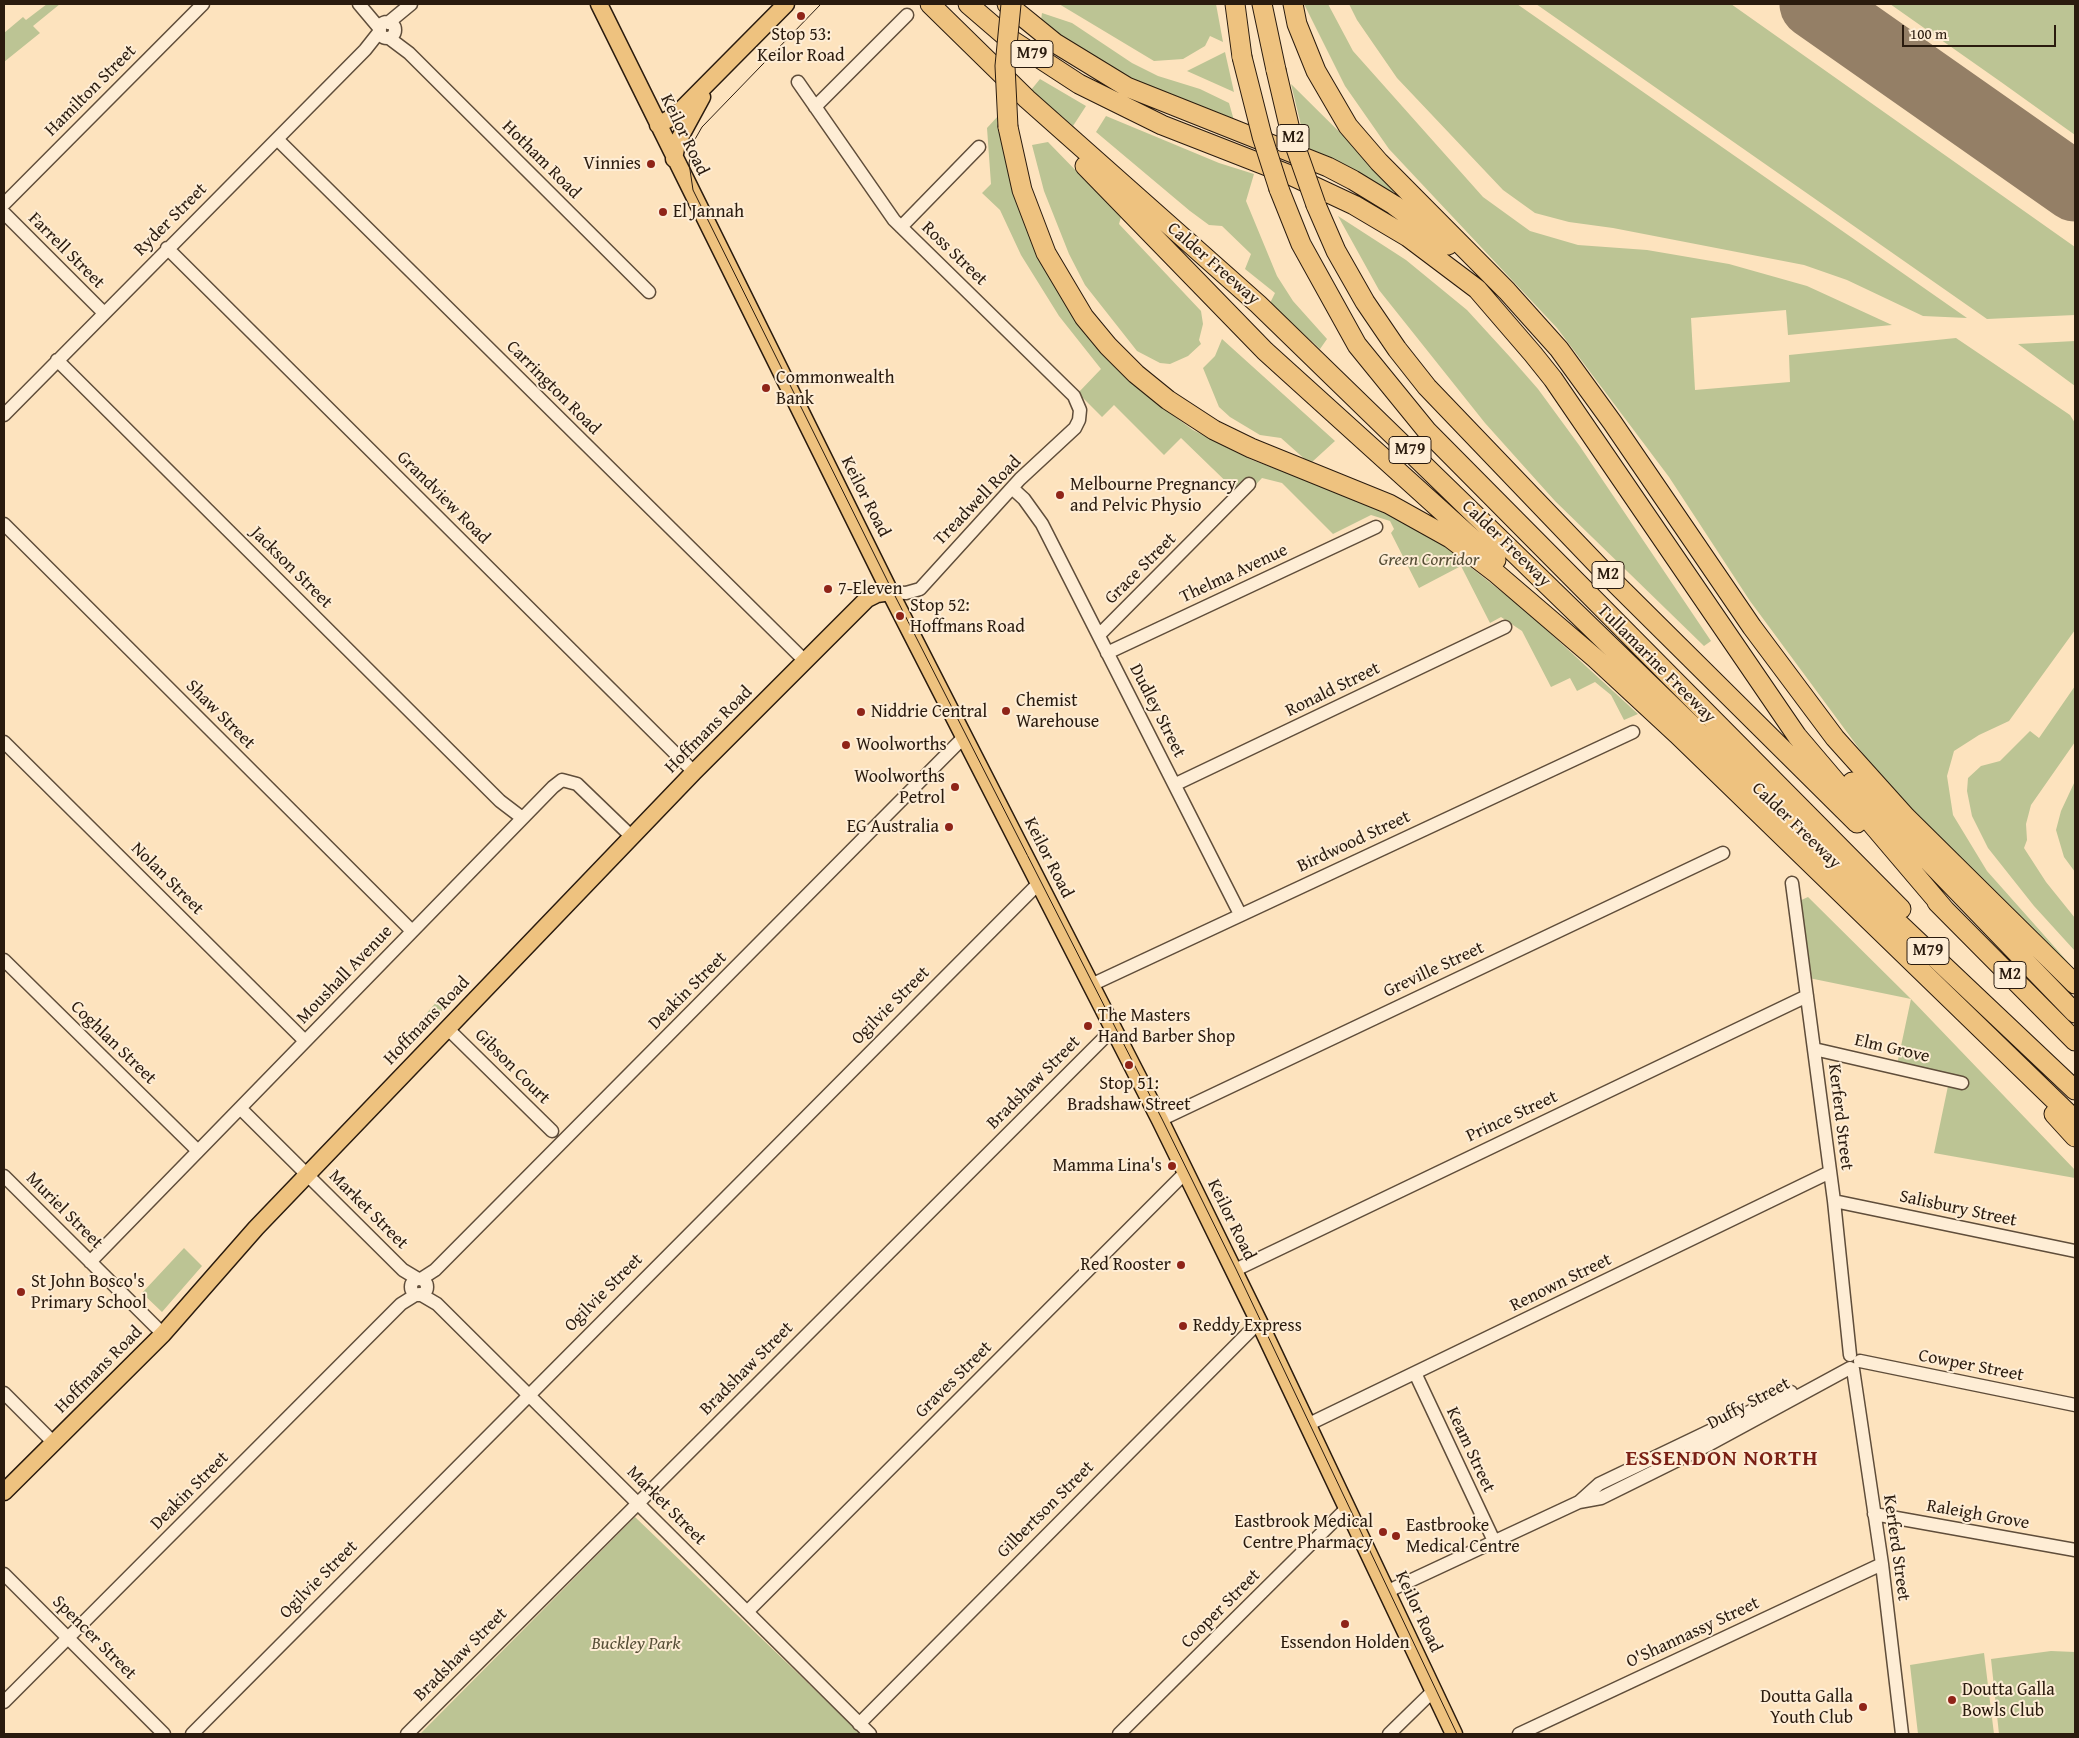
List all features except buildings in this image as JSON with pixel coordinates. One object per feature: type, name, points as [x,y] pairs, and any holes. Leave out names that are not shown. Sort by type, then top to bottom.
[{"type":"highway","name":"Calder Freeway","points":[[930,4],[1027,99],[1258,304],[1781,812],[2075,1090]]},
{"type":"highway","name":"M79","points":[[968,4],[1004,34],[1079,84],[1162,125],[1290,175],[1354,205],[1408,237],[1477,289],[1533,354],[1552,380],[1797,736],[1945,910]]},
{"type":"highway","points":[[1007,4],[1055,43],[1127,87],[1328,168],[1373,191],[1440,239],[1527,313]]},
{"type":"highway","points":[[1011,4],[1005,66],[1008,127],[1022,190],[1046,253],[1084,317],[1108,346],[1136,374],[1168,400],[1214,430],[1251,448],[1370,495],[1429,525],[1497,574],[1595,658],[1678,734],[2075,1120]]},
{"type":"highway","name":"Tullamarine Freeway","points":[[1235,4],[1242,57],[1262,136],[1279,189],[1301,244],[1357,345],[1426,431],[2075,1084]]},
{"type":"highway","name":"Tullamarine Freeway","points":[[1262,4],[1291,134],[1316,205],[1336,251],[1365,302],[1397,349],[1427,387],[1631,599],[2075,1041]]},
{"type":"highway","points":[[1293,4],[1297,24],[1316,72],[1348,126],[1378,162],[1527,313],[1559,349],[1602,408],[1752,627],[1809,704],[1872,779],[1963,874],[2075,984]]},
{"type":"highway","points":[[1027,99],[1084,165],[1265,350],[1475,539],[1595,658]]},
{"type":"highway","points":[[1477,289],[1536,344],[1597,420],[1762,666],[1804,724],[1849,780],[2075,1013]]},
{"type":"highway","points":[[1963,874],[2075,1001]]},
{"type":"highway","points":[[1886,936],[2075,1137]]},
{"type":"main road","name":"Keilor Road","points":[[598,4],[890,592],[1160,1120],[1308,1424],[1454,1734]]},
{"type":"main road","points":[[658,125],[673,117],[786,4]]},
{"type":"main road","points":[[674,159],[681,134],[714,76]]},
{"type":"main road","name":"Hoffmans Road","points":[[4,1492],[163,1334],[256,1228],[307,1174],[694,772],[867,599],[877,594],[890,592]]},
{"type":"street","name":"Hamilton Street","points":[[4,204],[203,4]]},
{"type":"street","name":"Hotham Road","points":[[361,6],[649,292]]},
{"type":"street","name":"Ryder Street","points":[[4,415],[167,248],[387,30],[408,6]]},
{"type":"street","points":[[816,106],[907,16]]},
{"type":"street","name":"Ross Street","points":[[798,82],[889,214],[901,228],[1074,396],[1079,406],[1080,414]]},
{"type":"street","name":"Carrington Road","points":[[277,139],[805,661]]},
{"type":"street","points":[[901,228],[979,147]]},
{"type":"street","name":"Farrell Street","points":[[4,214],[104,313]]},
{"type":"street","name":"Grandview Road","points":[[167,248],[694,772]]},
{"type":"street","name":"Jackson Street","points":[[57,360],[519,820]]},
{"type":"street","name":"Treadwell Road","points":[[890,592],[906,593],[920,588],[1016,483],[1075,428],[1080,414]]},
{"type":"street","name":"Dudley Street","points":[[1016,483],[1024,499],[1042,524],[1176,784],[1240,914]]},
{"type":"street","name":"Grace Street","points":[[1099,635],[1250,484]]},
{"type":"street","name":"Shaw Street","points":[[4,524],[412,930]]},
{"type":"street","name":"Thelma Avenue","points":[[1107,653],[1376,527]]},
{"type":"street","name":"Ronald Street","points":[[1176,784],[1505,627]]},
{"type":"street","name":"Birdwood Street","points":[[1091,985],[1633,732]]},
{"type":"street","name":"Deakin Street","points":[[4,1702],[419,1287],[964,737]]},
{"type":"street","name":"Nolan Street","points":[[4,742],[304,1041]]},
{"type":"street","name":"Moushall Avenue","points":[[90,1262],[553,787],[562,780],[570,780],[577,784],[632,837]]},
{"type":"street","name":"Greville Street","points":[[1160,1120],[1723,853]]},
{"type":"street","name":"Ogilvie Street","points":[[191,1732],[1039,883]]},
{"type":"street","name":"Kerferd Street","points":[[1792,883],[1834,1201],[1852,1363],[1882,1564],[1902,1734]]},
{"type":"street","name":"Coghlan Street","points":[[4,960],[198,1151]]},
{"type":"street","name":"Prince Street","points":[[1234,1270],[1807,996]]},
{"type":"street","name":"Bradshaw Street","points":[[407,1734],[1113,1028]]},
{"type":"street","name":"Gibson Court","points":[[448,1029],[552,1131]]},
{"type":"street","name":"Elm Grove","points":[[1814,1050],[1962,1083]]},
{"type":"street","name":"Market Street","points":[[240,1108],[870,1734]]},
{"type":"street","name":"Graves Street","points":[[747,1612],[1185,1172]]},
{"type":"street","name":"Renown Street","points":[[1308,1424],[1830,1172]]},
{"type":"street","name":"Muriel Street","points":[[4,1176],[163,1334]]},
{"type":"street","name":"Salisbury Street","points":[[1834,1201],[2075,1251]]},
{"type":"street","name":"Gilbertson Street","points":[[859,1724],[1259,1322]]},
{"type":"street","name":"Cowper Street","points":[[1852,1363],[2075,1405]]},
{"type":"street","name":"Duffy Street","points":[[1386,1592],[1579,1502],[1601,1498],[1852,1363]]},
{"type":"street","name":"Keam Street","points":[[1415,1373],[1494,1541]]},
{"type":"street","points":[[4,1393],[54,1443]]},
{"type":"street","name":"Cooper Street","points":[[1119,1734],[1347,1508]]},
{"type":"street","name":"Raleigh Grove","points":[[1874,1514],[2075,1550]]},
{"type":"street","name":"O'Shannassy Street","points":[[1519,1734],[1882,1564]]},
{"type":"street","name":"Spencer Street","points":[[4,1574],[164,1732]]},
{"type":"street","points":[[1390,1734],[1429,1695],[1434,1693]]},
{"type":"green space","points":[[47,4],[60,4],[33,26],[40,33],[4,62],[4,33],[23,17],[26,20]]},
{"type":"green space","points":[[1059,4],[1216,4],[1223,42],[1210,36],[1205,46],[1183,59],[1154,61]]},
{"type":"green space","points":[[1304,4],[1328,4],[1353,51],[1483,197],[1530,231],[1578,245],[1647,250],[1729,264],[1807,286],[1892,325],[1788,335],[1786,310],[1691,318],[1695,390],[1790,382],[1789,355],[1956,338],[2070,415],[2075,423],[2075,630],[2009,721],[1979,735],[1954,751],[1947,776],[1953,815],[1987,871],[2075,970],[2075,979],[1941,845],[1869,762],[1750,601],[1669,477],[1557,328],[1389,149],[1345,86]]},
{"type":"green space","points":[[1349,4],[1517,4],[1967,318],[1923,316],[1847,280],[1804,265],[1613,228],[1569,222],[1535,213],[1503,190],[1397,78],[1357,20]]},
{"type":"green space","points":[[1536,4],[1731,4],[2075,247],[2075,315],[1987,319]]},
{"type":"green space","points":[[1890,4],[2075,4],[2075,135],[2001,82]]},
{"type":"green space","points":[[1042,13],[1072,23],[1132,63],[1158,76],[1200,89],[1229,103],[1235,124],[1147,92],[1040,27]]},
{"type":"green space","points":[[1225,52],[1234,92],[1187,71]]},
{"type":"green space","points":[[1040,79],[1086,106],[1073,126],[1031,90]]},
{"type":"green space","points":[[1291,84],[1395,187],[1392,195],[1307,150]]},
{"type":"green space","name":"Green Corridor","points":[[998,116],[1011,183],[1033,244],[1066,305],[1108,358],[1160,406],[1193,430],[1252,460],[1364,502],[1440,543],[1526,611],[1638,714],[1624,720],[1611,695],[1595,682],[1577,691],[1570,678],[1551,687],[1522,631],[1501,617],[1490,623],[1461,566],[1419,588],[1391,533],[1394,529],[1390,521],[1371,515],[1333,534],[1282,483],[1262,478],[1243,498],[1181,438],[1164,455],[1114,405],[1102,417],[1078,393],[1101,369],[1059,316],[1021,255],[1000,210],[982,193],[991,184],[987,128]]},
{"type":"green space","points":[[1106,116],[1219,163],[1254,174],[1246,201],[1277,276],[1293,301],[1327,339],[1320,349],[1270,303],[1275,293],[1245,269],[1251,254],[1222,226],[1209,225],[1190,211],[1096,132]]},
{"type":"green space","points":[[1048,142],[1121,217],[1119,224],[1201,311],[1203,324],[1199,340],[1201,344],[1188,356],[1170,364],[1160,363],[1137,351],[1085,285],[1069,254],[1044,191],[1032,145]]},
{"type":"green space","points":[[1338,216],[1406,260],[1467,310],[1510,357],[1538,389],[1579,445],[1711,641],[1704,646],[1555,501],[1485,423],[1379,290]]},
{"type":"green space","points":[[1222,339],[1335,441],[1312,462],[1308,462],[1281,438],[1260,435],[1230,417],[1219,407],[1203,368],[1215,356]]},
{"type":"green space","points":[[2075,341],[2075,386],[2018,344]]},
{"type":"green space","points":[[2075,686],[2075,742],[2031,805],[2026,824],[2027,840],[2024,848],[2046,882],[2075,918],[2075,951],[2034,906],[1988,848],[1972,816],[1967,791],[1968,778],[1981,766],[2000,761],[2030,731],[2039,738]]},
{"type":"green space","points":[[2075,781],[2075,872],[2064,857],[2056,830],[2061,811]]},
{"type":"green space","points":[[1808,897],[1911,999],[1809,978],[1797,902]]},
{"type":"green space","points":[[440,998],[447,1005],[431,1022],[424,1016]]},
{"type":"green space","points":[[1911,999],[2075,1170],[2075,1178],[1934,1153],[1948,1086],[1897,1065]]},
{"type":"green space","points":[[184,1248],[202,1266],[162,1312],[142,1293]]},
{"type":"green space","name":"Buckley Park","points":[[635,1517],[861,1734],[420,1734]]},
{"type":"green space","points":[[2051,1651],[2075,1652],[2075,1734],[1999,1734],[1991,1659]]},
{"type":"green space","name":"Doutta Galla Bowls Club","points":[[1984,1653],[1994,1734],[1918,1734],[1910,1665]]},
{"type":"runway","points":[[1814,4],[2075,187]]},
{"type":"tram line","points":[[821,4],[702,127],[694,141],[689,163],[693,190],[893,592],[1162,1119],[1236,1269],[1457,1734]]},
{"type":"place","name":"Stop 53: Keilor Road","points":[[801,16]]},
{"type":"place","name":"Vinnies","points":[[651,164]]},
{"type":"place","name":"El Jannah","points":[[663,212]]},
{"type":"place","name":"Commonwealth Bank","points":[[766,388]]},
{"type":"place","name":"Melbourne Pregnancy and Pelvic Physio","points":[[1060,495]]},
{"type":"place","name":"7-Eleven","points":[[828,589]]},
{"type":"place","name":"Stop 52: Hoffmans Road","points":[[900,616]]},
{"type":"place","name":"Chemist Warehouse","points":[[1006,711]]},
{"type":"place","name":"Niddrie Central","points":[[861,712]]},
{"type":"place","name":"Woolworths","points":[[846,745]]},
{"type":"place","name":"Woolworths Petrol","points":[[955,787]]},
{"type":"place","name":"EG Australia","points":[[949,827]]},
{"type":"place","name":"The Masters Hand Barber Shop","points":[[1088,1026]]},
{"type":"place","name":"Stop 51: Bradshaw Street","points":[[1129,1065]]},
{"type":"place","name":"Mamma Lina's","points":[[1172,1166]]},
{"type":"place","name":"Red Rooster","points":[[1181,1265]]},
{"type":"place","name":"St John Bosco's Primary School","points":[[21,1292]]},
{"type":"place","name":"Reddy Express","points":[[1183,1326]]},
{"type":"place","name":"Eastbrook Medical Centre Pharmacy","points":[[1383,1532]]},
{"type":"place","name":"Eastbrooke Medical Centre","points":[[1396,1536]]},
{"type":"place","name":"Essendon Holden","points":[[1345,1624]]},
{"type":"place","name":"Doutta Galla Bowls Club","points":[[1952,1700]]},
{"type":"place","name":"Doutta Galla Youth Club","points":[[1863,1707]]},
{"type":"district","name":"ESSENDON NORTH","points":[[1722,1459]]}]
